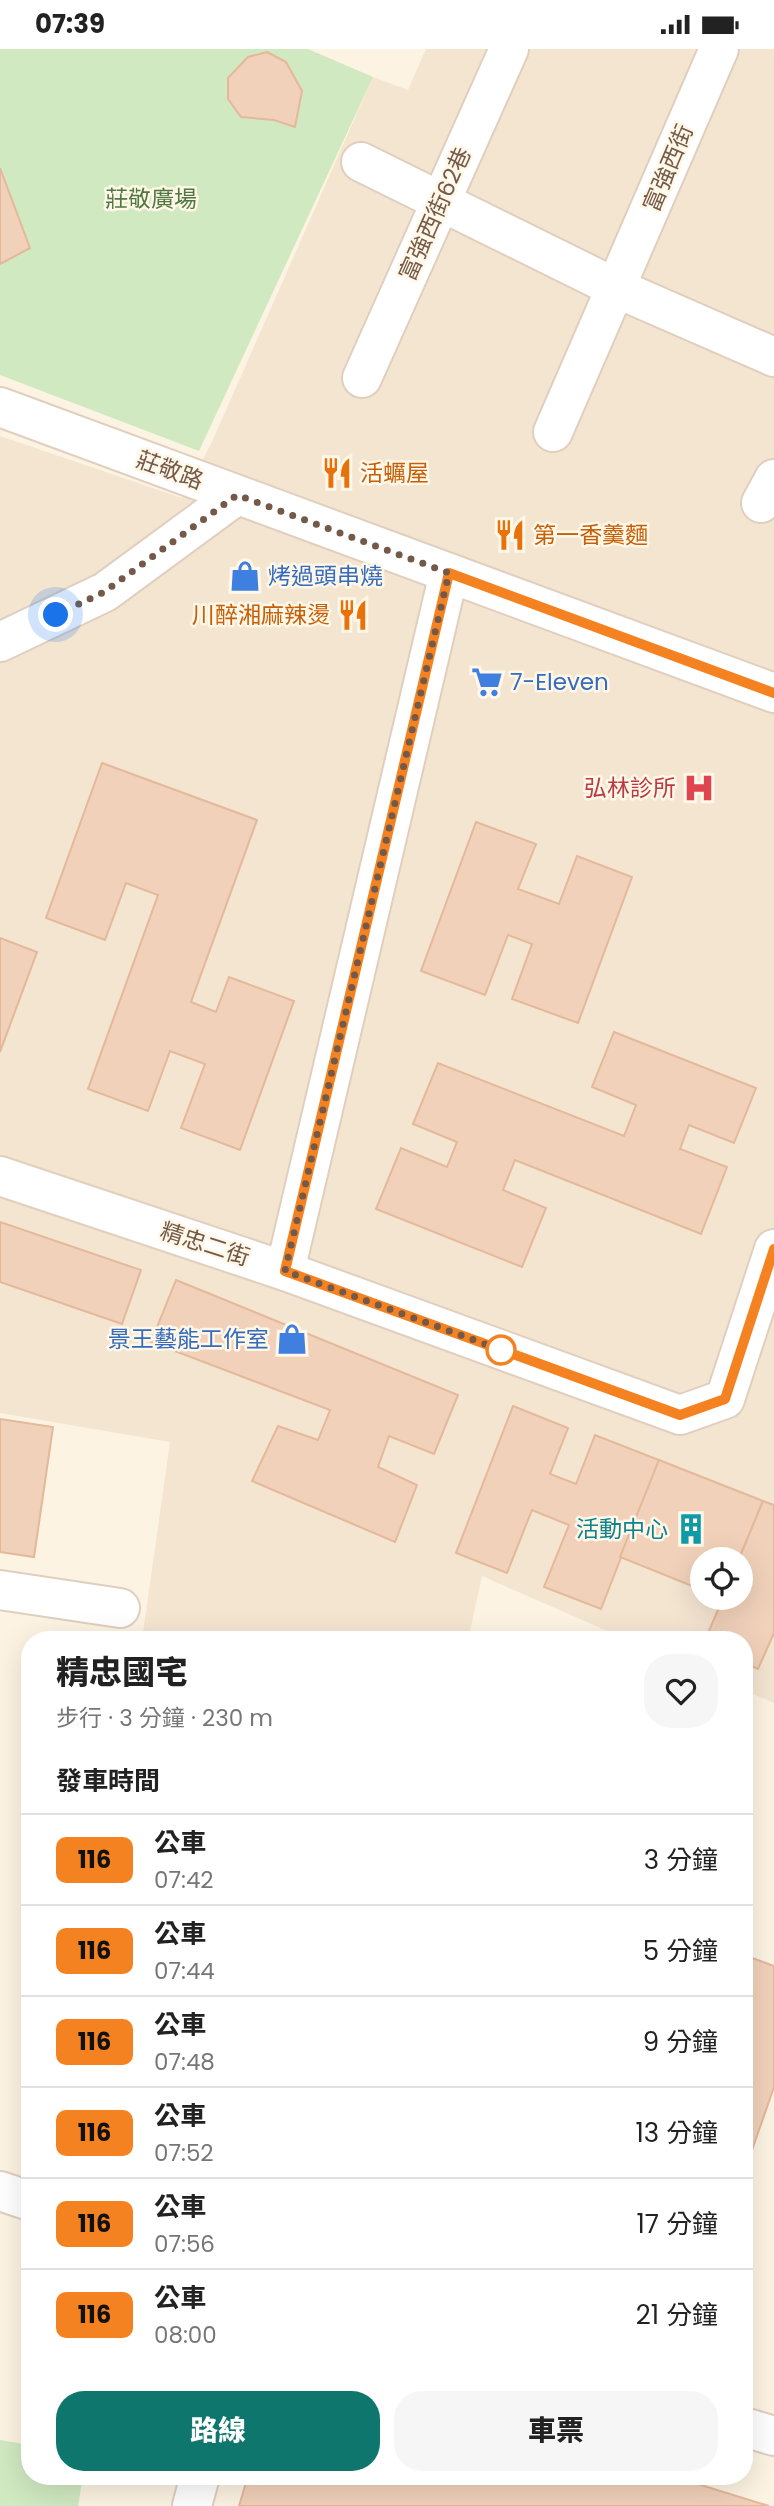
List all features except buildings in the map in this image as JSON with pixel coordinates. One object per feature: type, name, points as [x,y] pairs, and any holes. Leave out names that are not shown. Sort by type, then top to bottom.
[{"type":"street","name":"富強西街62巷","points":[[362,378],[509,49]]},
{"type":"street","name":"富強西街","points":[[553,432],[719,49]]},
{"type":"street","points":[[361,162],[616,288],[774,357]]},
{"type":"street","name":"莊敬路","points":[[0,407],[774,693]]},
{"type":"street","points":[[0,642],[104,592],[237,495]]},
{"type":"street","points":[[285,1271],[449,573]]},
{"type":"street","name":"精忠二街","points":[[0,1176],[285,1271],[680,1415],[725,1399],[774,1249]]},
{"type":"street","points":[[0,1590],[120,1608]]},
{"type":"street","points":[[0,2191],[21,2198]]},
{"type":"street","points":[[753,2430],[774,2436]]},
{"type":"street","points":[[192,2506],[198,2485]]},
{"type":"shaded area","points":[[426,49],[774,49],[774,1703],[753,1694],[753,1631],[607,1631],[482,1576],[470,1631],[143,1631],[170,1442],[0,1413],[0,436],[182,498],[211,444],[373,77],[408,90]]},
{"type":"green space","name":"莊敬廣場","points":[[0,49],[308,49],[373,77],[199,451],[0,375]]},
{"type":"green space","points":[[0,2440],[21,2444],[21,2485],[82,2485],[78,2506],[0,2506]]},
{"type":"bus line","name":"116","points":[[774,693],[449,573],[285,1271],[680,1415],[725,1399],[774,1249]]},
{"type":"place","name":"活蠣屋","points":[[337,473]]},
{"type":"place","name":"第一香羹麵","points":[[510,535]]},
{"type":"place","name":"烤過頭串燒","points":[[245,576]]},
{"type":"place","name":"川醉湘麻辣燙","points":[[353,615]]},
{"type":"place","name":"7-Eleven","points":[[487,682]]},
{"type":"place","name":"弘林診所","points":[[699,788]]},
{"type":"place","name":"景王藝能工作室","points":[[292,1339]]},
{"type":"place","name":"活動中心","points":[[691,1529]]},
{"type":"route","points":[[56,615],[104,592],[237,495],[449,573],[285,1271],[507,1352],[501,1350]]}]
